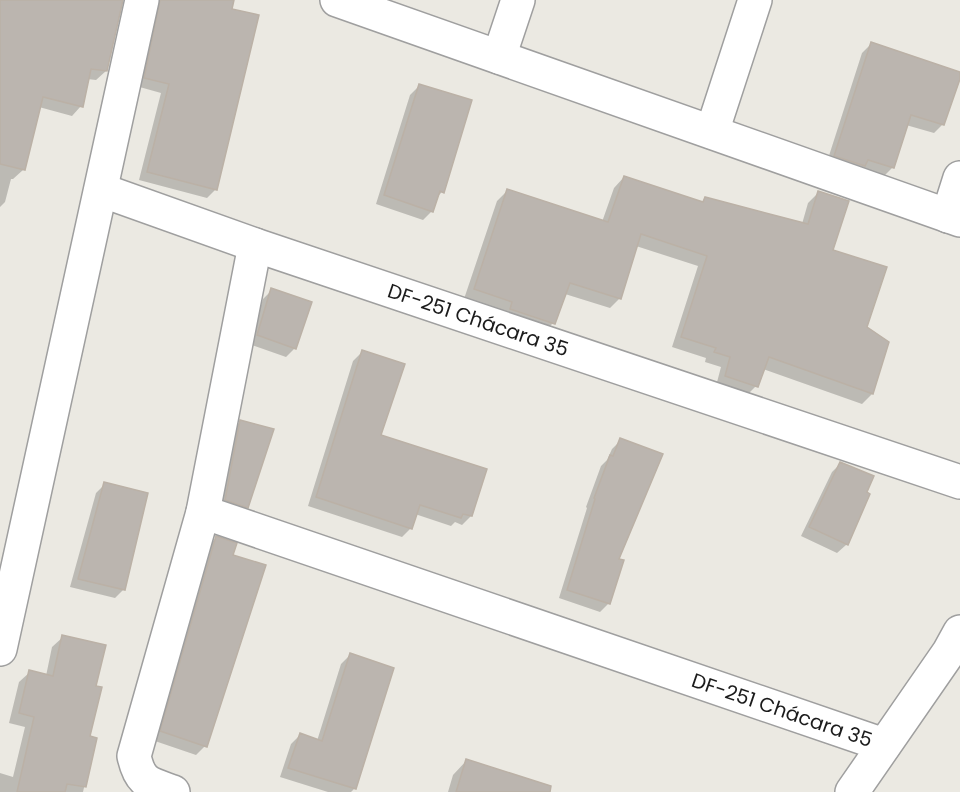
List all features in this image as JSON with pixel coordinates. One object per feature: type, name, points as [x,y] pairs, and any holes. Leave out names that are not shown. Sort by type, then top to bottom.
[{"type":"street","points":[[0,649],[142,0]]},
{"type":"street","points":[[337,0],[954,218],[960,178]]},
{"type":"street","points":[[499,57],[518,0]]},
{"type":"street","points":[[712,132],[755,0]]},
{"type":"street","name":"DF-251 Chácara 35","points":[[100,190],[255,245],[960,482]]},
{"type":"street","points":[[159,787],[137,771],[134,756],[203,512],[255,245]]},
{"type":"street","name":"DF-251 Chácara 35","points":[[203,512],[884,745]]},
{"type":"street","name":"DF-251 Chácara 35","points":[[852,792],[949,652],[960,632]]},
{"type":"building","points":[[0,0],[123,0],[107,71],[91,69],[83,107],[43,97],[25,170],[0,164]]},
{"type":"building","points":[[160,0],[234,0],[232,9],[259,15],[217,190],[147,172],[169,84],[144,78]]},
{"type":"building","points":[[871,42],[960,72],[960,79],[944,125],[911,115],[894,168],[868,160],[865,166],[834,156]]},
{"type":"building","points":[[419,84],[472,100],[444,193],[440,191],[433,212],[384,195]]},
{"type":"building","points":[[624,176],[703,202],[705,197],[808,224],[818,191],[849,201],[833,250],[887,267],[867,327],[889,342],[873,394],[769,357],[758,387],[725,376],[730,357],[714,352],[716,348],[681,337],[707,256],[641,234],[621,299],[570,283],[555,324],[510,309],[512,302],[474,289],[507,189],[608,222]]},
{"type":"building","points":[[271,288],[312,302],[296,349],[257,335]]},
{"type":"building","points":[[362,350],[405,364],[381,435],[487,469],[472,516],[463,514],[461,518],[420,505],[412,529],[316,497]]},
{"type":"building","points":[[240,420],[274,429],[248,508],[225,500]]},
{"type":"building","points":[[620,438],[663,454],[619,559],[624,560],[610,604],[567,590],[594,498],[610,455],[613,456]]},
{"type":"building","points":[[840,462],[874,476],[867,492],[870,494],[848,545],[809,527]]},
{"type":"building","points":[[104,482],[148,493],[125,590],[78,579]]},
{"type":"building","points":[[216,536],[237,543],[233,555],[266,565],[207,747],[160,731]]},
{"type":"building","points":[[62,635],[106,645],[96,686],[102,687],[90,736],[97,738],[86,787],[67,784],[65,792],[17,792],[34,717],[19,713],[29,670],[53,676]]},
{"type":"building","points":[[350,653],[394,668],[356,789],[288,768],[300,733],[322,741]]},
{"type":"building","points":[[466,759],[551,786],[550,792],[456,792]]}]
